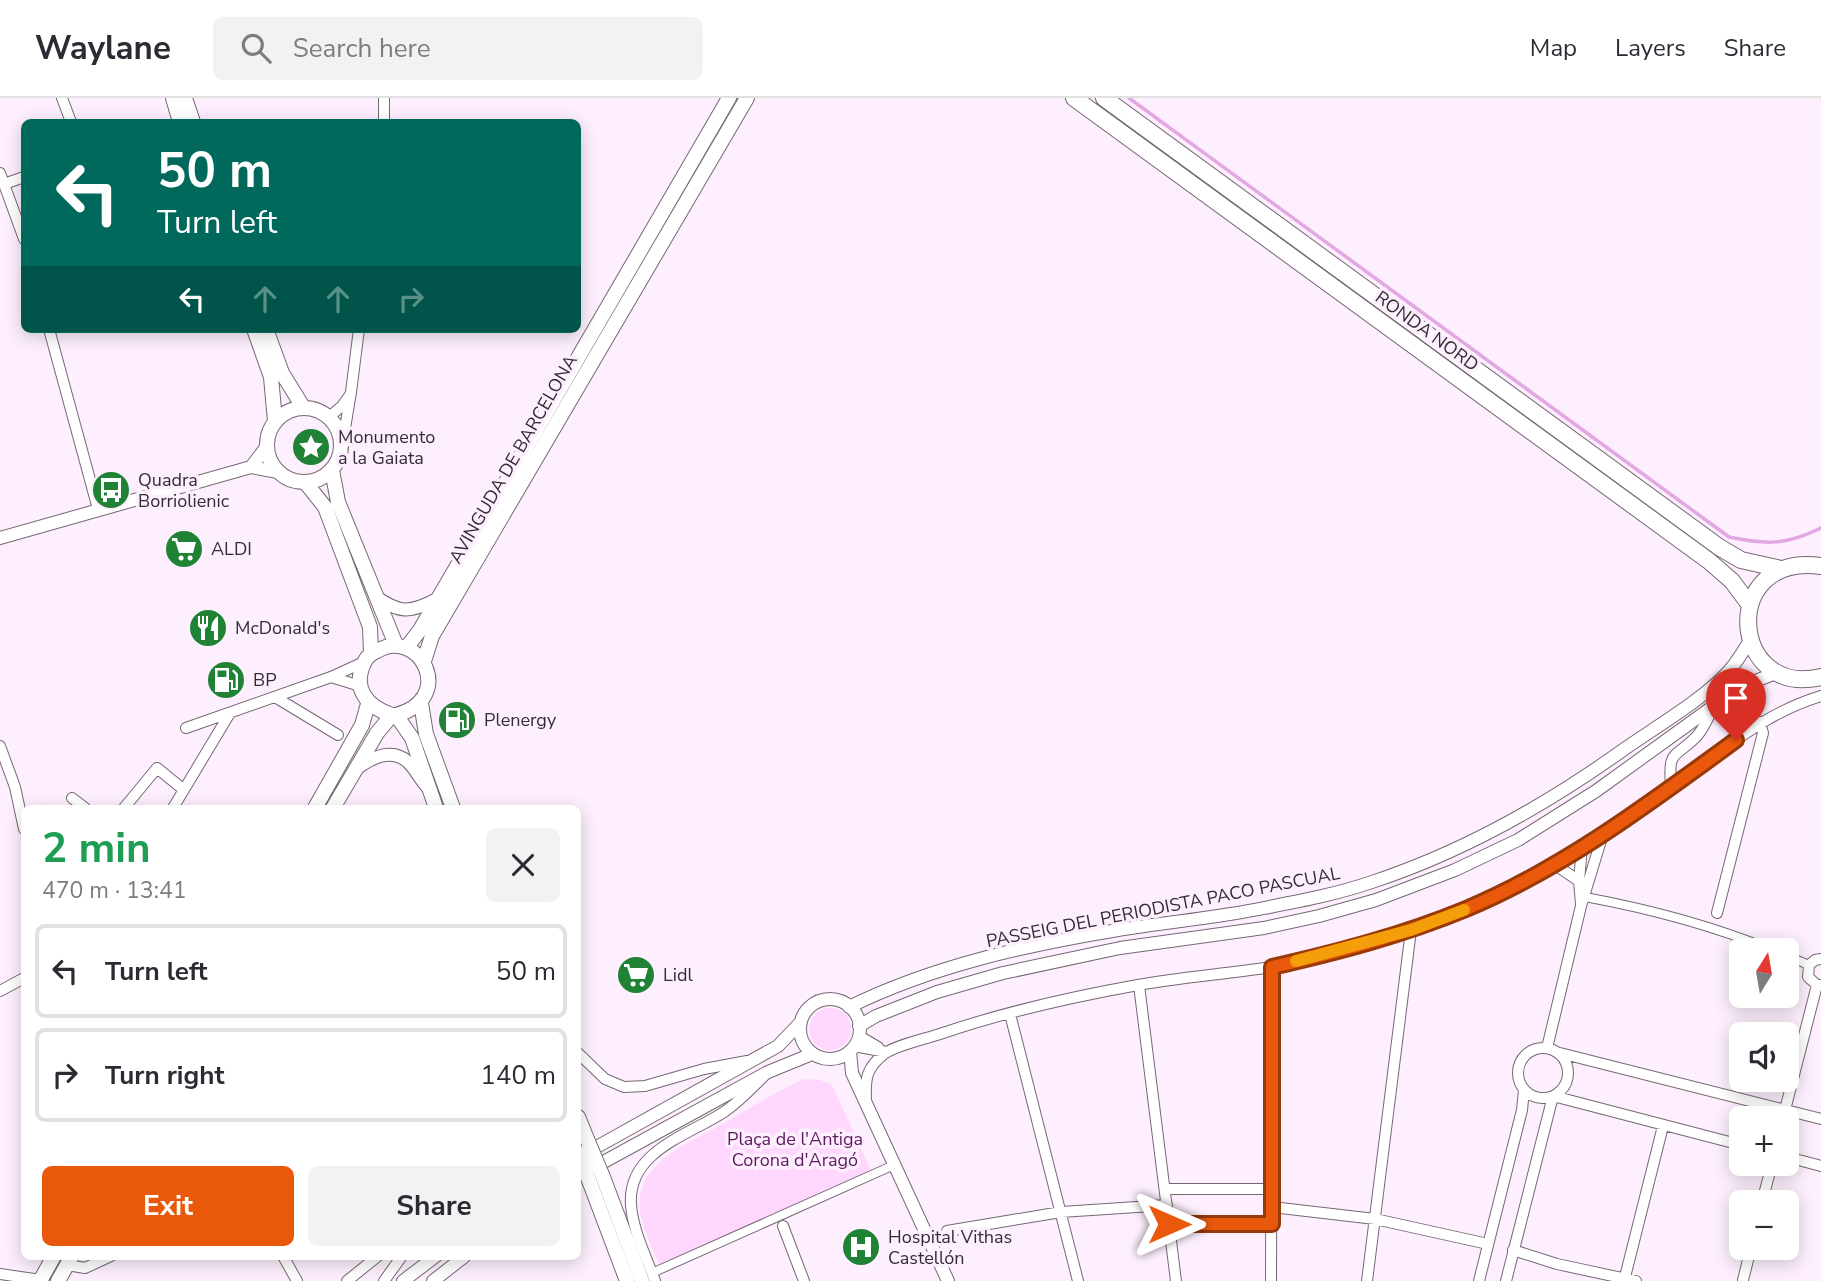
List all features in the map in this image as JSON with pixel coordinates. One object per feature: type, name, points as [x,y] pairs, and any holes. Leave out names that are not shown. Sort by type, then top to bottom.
[{"type":"main road","points":[[173,98],[179,119]]},
{"type":"main road","points":[[185,98],[192,119]]},
{"type":"main road","name":"AVINGUDA DE BARCELONA","points":[[402,646],[437,599],[729,98]]},
{"type":"main road","name":"AVINGUDA DE BARCELONA","points":[[424,661],[438,627],[747,98]]},
{"type":"main road","name":"RONDA NORD","points":[[1074,98],[1709,561],[1732,581],[1749,604]]},
{"type":"main road","name":"RONDA NORD","points":[[1104,98],[1719,547],[1741,560],[1781,569],[1801,564],[1821,566]]},
{"type":"main road","points":[[255,333],[271,377],[275,421],[267,446],[270,460],[278,472],[291,480],[305,482],[320,478],[332,470],[341,453],[339,432],[329,417],[317,410],[303,407],[286,412],[275,421]]},
{"type":"main road","points":[[267,333],[282,373],[303,407]]},
{"type":"main road","points":[[305,482],[325,507],[370,627],[368,658],[360,687],[368,704],[377,710],[394,715],[411,711],[421,703],[429,685],[424,661],[402,646],[375,596],[338,502],[332,470]]},
{"type":"main road","points":[[1781,569],[1761,583],[1749,604],[1750,641],[1759,659],[1776,673],[1804,681],[1821,677]]},
{"type":"main road","points":[[368,658],[383,647],[402,646]]},
{"type":"main road","points":[[421,703],[426,734],[452,805]]},
{"type":"main road","points":[[316,805],[362,725],[368,704]]},
{"type":"main road","points":[[335,805],[377,733],[394,715]]},
{"type":"main road","points":[[394,715],[412,738],[435,805]]},
{"type":"main road","points":[[581,1124],[587,1139],[590,1179],[627,1281]]},
{"type":"main road","points":[[581,1161],[650,1278]]},
{"type":"main road","points":[[40,1281],[52,1260]]},
{"type":"main road","points":[[58,1281],[70,1261]]},
{"type":"street","points":[[62,98],[70,119]]},
{"type":"street","points":[[384,98],[384,119]]},
{"type":"street","points":[[0,173],[21,227]]},
{"type":"street","points":[[4,184],[21,178]]},
{"type":"street","points":[[50,333],[98,509]]},
{"type":"street","points":[[341,453],[358,333]]},
{"type":"street","points":[[329,417],[342,406],[351,392]]},
{"type":"street","points":[[251,467],[267,446]]},
{"type":"street","points":[[0,538],[251,467],[278,472]]},
{"type":"street","points":[[375,596],[391,607],[406,611],[420,608],[437,599]]},
{"type":"street","name":"PASSEIG DEL PERIODISTA PACO PASCUAL","points":[[849,1007],[933,974],[999,955],[1116,931],[1261,909],[1316,897],[1371,883],[1448,853],[1509,823],[1587,776],[1729,672],[1750,641]]},
{"type":"street","points":[[186,728],[331,677],[368,658]]},
{"type":"street","name":"PASSEIG DEL PERIODISTA PACO PASCUAL","points":[[855,1040],[876,1016],[937,992],[1003,973],[1120,948],[1264,928],[1319,916],[1376,900],[1444,874],[1518,840],[1596,792],[1740,687],[1776,673]]},
{"type":"street","points":[[331,677],[360,687]]},
{"type":"street","points":[[866,1104],[865,1080],[870,1068],[886,1052],[1010,1014],[1139,985],[1272,967],[1327,954],[1411,930],[1468,908],[1554,864],[1603,834],[1760,722],[1793,704],[1821,695]]},
{"type":"street","points":[[275,697],[338,735]]},
{"type":"street","name":"PASSEIG DEL PERIODISTA PACO PASCUAL","points":[[1671,787],[1670,767],[1674,754],[1698,735],[1714,706]]},
{"type":"street","points":[[175,805],[230,713]]},
{"type":"street","points":[[1714,928],[1763,733],[1760,722]]},
{"type":"street","points":[[0,746],[15,788],[21,815]]},
{"type":"street","points":[[356,769],[373,756],[393,754],[408,762],[429,789]]},
{"type":"street","points":[[126,805],[157,768],[184,790]]},
{"type":"street","points":[[72,798],[81,805]]},
{"type":"street","points":[[1547,1048],[1583,902],[1603,834]]},
{"type":"street","points":[[1582,847],[1593,867]]},
{"type":"street","points":[[1582,847],[1579,881],[1583,902]]},
{"type":"street","points":[[1554,864],[1579,881]]},
{"type":"street","points":[[1583,902],[1644,908],[1740,938]]},
{"type":"street","points":[[1367,1281],[1411,930]]},
{"type":"street","points":[[1786,1106],[1819,985],[1808,977],[1809,965],[1821,959]]},
{"type":"street","points":[[1799,961],[1809,965]]},
{"type":"street","points":[[1271,1281],[1272,967]]},
{"type":"street","points":[[0,991],[21,980]]},
{"type":"street","points":[[1139,985],[1176,1281]]},
{"type":"street","points":[[581,1153],[778,1046],[800,1023],[807,1009],[820,1000],[836,1000],[849,1007],[856,1015],[852,1073],[948,1281]]},
{"type":"street","points":[[1010,1014],[1079,1281]]},
{"type":"street","points":[[800,1023],[801,1040],[812,1054],[830,1059],[852,1073]]},
{"type":"street","points":[[855,1040],[886,1052]]},
{"type":"street","points":[[830,1059],[855,1040]]},
{"type":"street","points":[[1479,1281],[1522,1110],[1524,1090],[1518,1076],[1521,1061],[1532,1050],[1547,1048],[1769,1106]]},
{"type":"street","points":[[1506,1281],[1553,1096],[1566,1085],[1568,1068],[1560,1053]]},
{"type":"street","points":[[590,1179],[768,1072],[812,1054]]},
{"type":"street","points":[[581,1056],[605,1079],[624,1087],[645,1086],[704,1069],[754,1060]]},
{"type":"street","points":[[768,1072],[744,1097],[722,1113],[656,1150],[638,1174],[631,1201],[634,1224],[650,1278],[781,1221],[894,1165]]},
{"type":"street","points":[[1524,1090],[1538,1097],[1553,1096],[1729,1143]]},
{"type":"street","points":[[1799,1114],[1821,1119]]},
{"type":"street","points":[[1513,1250],[1557,1264],[1628,1280],[1663,1126]]},
{"type":"street","points":[[1799,1160],[1821,1166]]},
{"type":"street","points":[[1165,1189],[1272,1189]]},
{"type":"street","points":[[947,1231],[1061,1212],[1167,1205]]},
{"type":"street","points":[[1272,1207],[1374,1219],[1488,1244]]},
{"type":"street","points":[[781,1221],[804,1281]]},
{"type":"street","points":[[1169,1224],[1272,1224]]},
{"type":"street","points":[[70,1261],[85,1268],[102,1260]]},
{"type":"street","points":[[285,1260],[297,1281]]},
{"type":"street","points":[[347,1281],[373,1260]]},
{"type":"street","points":[[384,1281],[399,1260]]},
{"type":"street","points":[[403,1281],[431,1260]]},
{"type":"street","points":[[433,1281],[460,1260]]},
{"type":"street","points":[[1742,1281],[1748,1260]]},
{"type":"street","points":[[0,1274],[40,1281]]},
{"type":"green space","points":[[830,1008],[845,1014],[851,1029],[845,1044],[830,1050],[815,1044],[809,1029],[815,1014]]},
{"type":"green space","name":"Plaça de l'Antiga Corona d'Aragó","points":[[803,1079],[820,1080],[832,1085],[874,1177],[662,1272],[641,1218],[641,1193],[647,1178],[656,1166],[683,1145]]},
{"type":"waterway","points":[[1129,98],[1729,537],[1776,542],[1797,538],[1821,528]]},
{"type":"slow traffic","points":[[1296,961],[1411,930],[1464,910]]},
{"type":"place","name":"Monumento a la Gaiata","points":[[311,447]]},
{"type":"place","name":"Quadra Borriolienic","points":[[111,490]]},
{"type":"place","name":"ALDI","points":[[184,549]]},
{"type":"place","name":"McDonald's","points":[[208,628]]},
{"type":"place","name":"BP","points":[[226,680]]},
{"type":"place","name":"Plenergy","points":[[457,720]]},
{"type":"place","name":"Lidl","points":[[636,975]]},
{"type":"place","name":"Hospital Vithas Castellón","points":[[861,1247]]},
{"type":"route","points":[[1169,1224],[1272,1224],[1272,967],[1411,930],[1468,908],[1554,864],[1603,834],[1736,740]]}]
